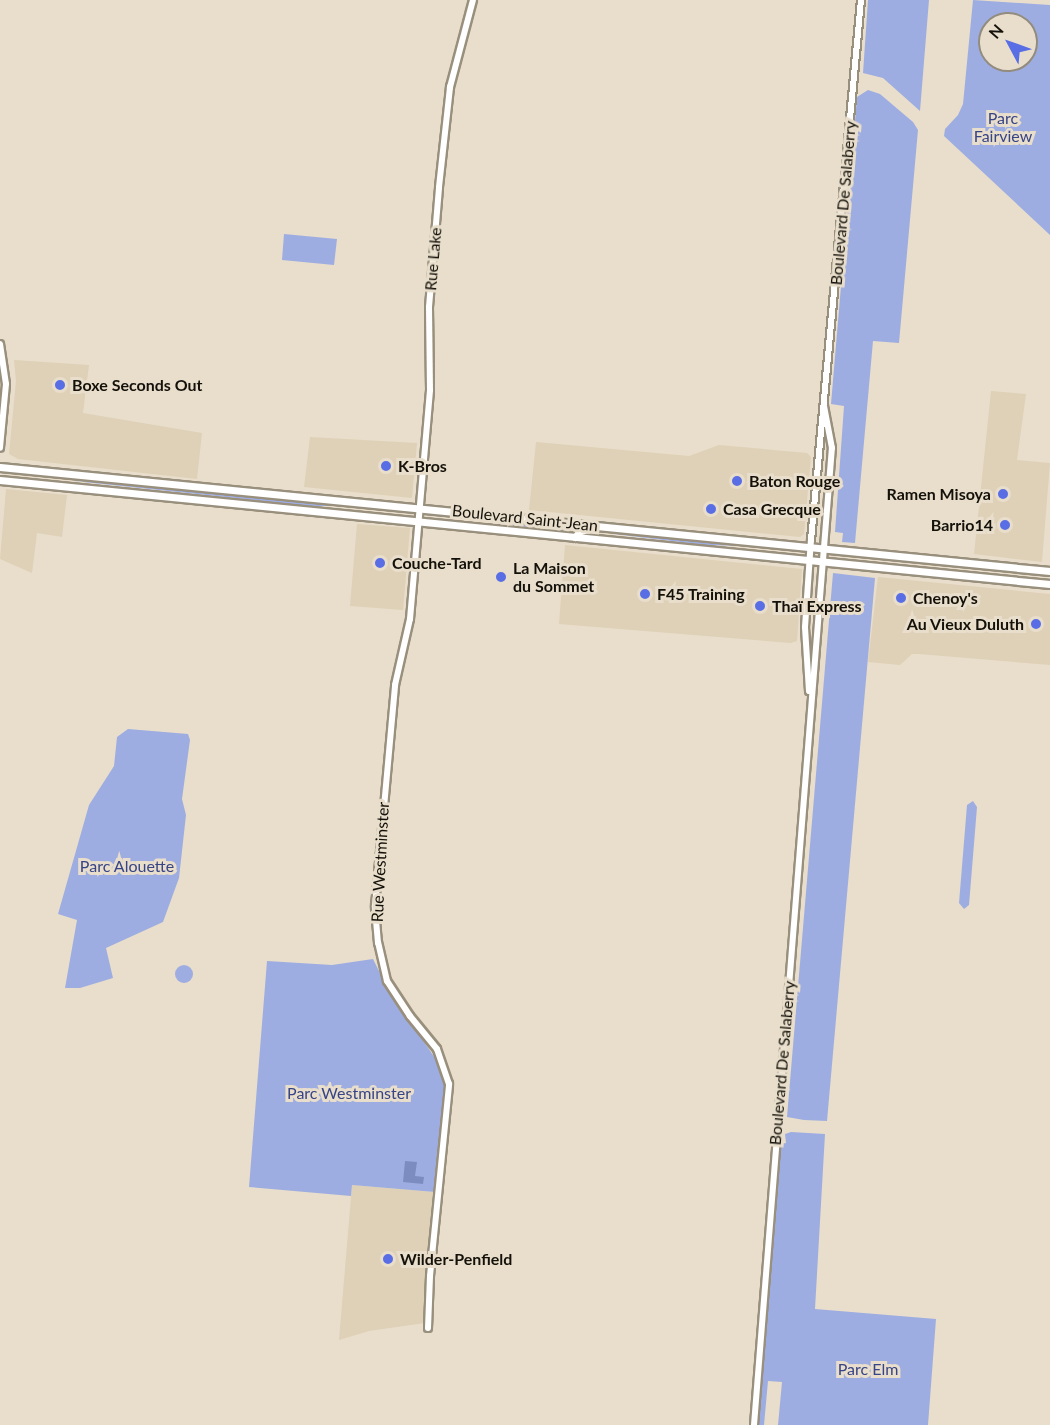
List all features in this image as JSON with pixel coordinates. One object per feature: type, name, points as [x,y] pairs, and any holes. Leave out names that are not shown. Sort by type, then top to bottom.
[{"type":"main road","name":"Boulevard Saint-Jean","points":[[0,467],[1050,571]]},
{"type":"main road","name":"Boulevard Saint-Jean","points":[[0,480],[1050,584]]},
{"type":"main road","points":[[575,537],[580,531],[602,526]]},
{"type":"street","name":"Rue Lake","points":[[419,521],[430,390],[429,307],[439,187],[450,87],[473,0]]},
{"type":"street","name":"Boulevard De Salaberry","points":[[811,701],[805,627],[861,0]]},
{"type":"street","points":[[0,344],[6,384],[0,448]]},
{"type":"street","name":"Boulevard De Salaberry","points":[[754,1425],[831,448],[824,406]]},
{"type":"street","name":"Rue Westminster","points":[[419,521],[411,619],[395,685],[375,913],[378,944],[387,981],[410,1016],[437,1049],[449,1084],[430,1276],[428,1328]]},
{"type":"shaded area","points":[[14,360],[89,365],[83,413],[202,433],[197,479],[18,459],[9,454],[16,381]]},
{"type":"shaded area","points":[[991,391],[1026,394],[1017,460],[1050,463],[1042,562],[974,554]]},
{"type":"shaded area","points":[[310,437],[417,443],[412,498],[304,487]]},
{"type":"shaded area","points":[[536,442],[689,456],[719,445],[807,453],[811,457],[804,534],[800,537],[529,510]]},
{"type":"shaded area","points":[[6,489],[67,495],[62,537],[37,533],[32,573],[0,559]]},
{"type":"shaded area","points":[[357,524],[410,528],[403,610],[350,606]]},
{"type":"shaded area","points":[[565,545],[802,569],[797,641],[791,643],[559,624]]},
{"type":"shaded area","points":[[878,577],[1050,594],[1050,665],[919,654],[912,654],[900,665],[868,662]]},
{"type":"shaded area","points":[[405,1161],[417,1162],[415,1176],[424,1177],[423,1184],[403,1182]]},
{"type":"shaded area","name":"Wilder-Penfield","points":[[352,1185],[435,1192],[425,1323],[369,1331],[339,1340]]},
{"type":"green space","points":[[868,0],[929,0],[920,111],[883,78],[863,73]]},
{"type":"green space","name":"Parc Fairview","points":[[973,0],[1050,5],[1050,235],[944,136],[945,129],[958,115],[963,104]]},
{"type":"green space","points":[[868,90],[880,94],[913,122],[918,130],[899,343],[873,341],[855,543],[842,542],[843,533],[835,532],[844,406],[831,404],[857,97]]},
{"type":"green space","points":[[284,234],[337,239],[334,265],[282,260]]},
{"type":"green space","points":[[74,481],[117,483],[342,506],[310,506]]},
{"type":"green space","points":[[525,523],[571,528],[571,531],[496,524]]},
{"type":"green space","points":[[614,534],[638,534],[748,546],[705,545]]},
{"type":"green space","points":[[833,573],[875,578],[827,1121],[787,1117]]},
{"type":"green space","name":"Parc Alouette","points":[[128,729],[188,734],[190,740],[182,799],[186,815],[179,878],[163,922],[106,948],[113,978],[80,988],[65,988],[77,920],[58,914],[89,805],[114,766],[117,737]]},
{"type":"green space","points":[[973,801],[977,807],[969,905],[964,909],[959,903],[967,805]]},
{"type":"green space","name":"Parc Westminster","points":[[373,959],[389,991],[435,1058],[447,1088],[435,1192],[352,1185],[351,1196],[249,1187],[267,961],[332,965]]},
{"type":"green space","points":[[184,965],[190,968],[193,974],[190,980],[184,983],[178,980],[175,974],[178,968]]},
{"type":"green space","name":"Parc Elm","points":[[791,1132],[825,1134],[815,1309],[936,1319],[928,1425],[778,1425],[782,1382],[768,1381],[764,1425],[758,1425],[780,1144],[786,1143],[785,1134]]},
{"type":"place","name":"Boxe Seconds Out","points":[[60,385]]},
{"type":"place","name":"K-Bros","points":[[386,466]]},
{"type":"place","name":"Baton Rouge","points":[[737,481]]},
{"type":"place","name":"Ramen Misoya","points":[[1003,494]]},
{"type":"place","name":"Casa Grecque","points":[[711,509]]},
{"type":"place","name":"Barrio14","points":[[1005,525]]},
{"type":"place","name":"Couche-Tard","points":[[380,563]]},
{"type":"place","name":"La Maison du Sommet","points":[[501,577]]},
{"type":"place","name":"F45 Training","points":[[645,594]]},
{"type":"place","name":"Chenoy's","points":[[901,598]]},
{"type":"place","name":"Thaï Express","points":[[760,606]]},
{"type":"place","name":"Au Vieux Duluth","points":[[1036,624]]},
{"type":"place","name":"Wilder-Penfield","points":[[388,1259]]}]
